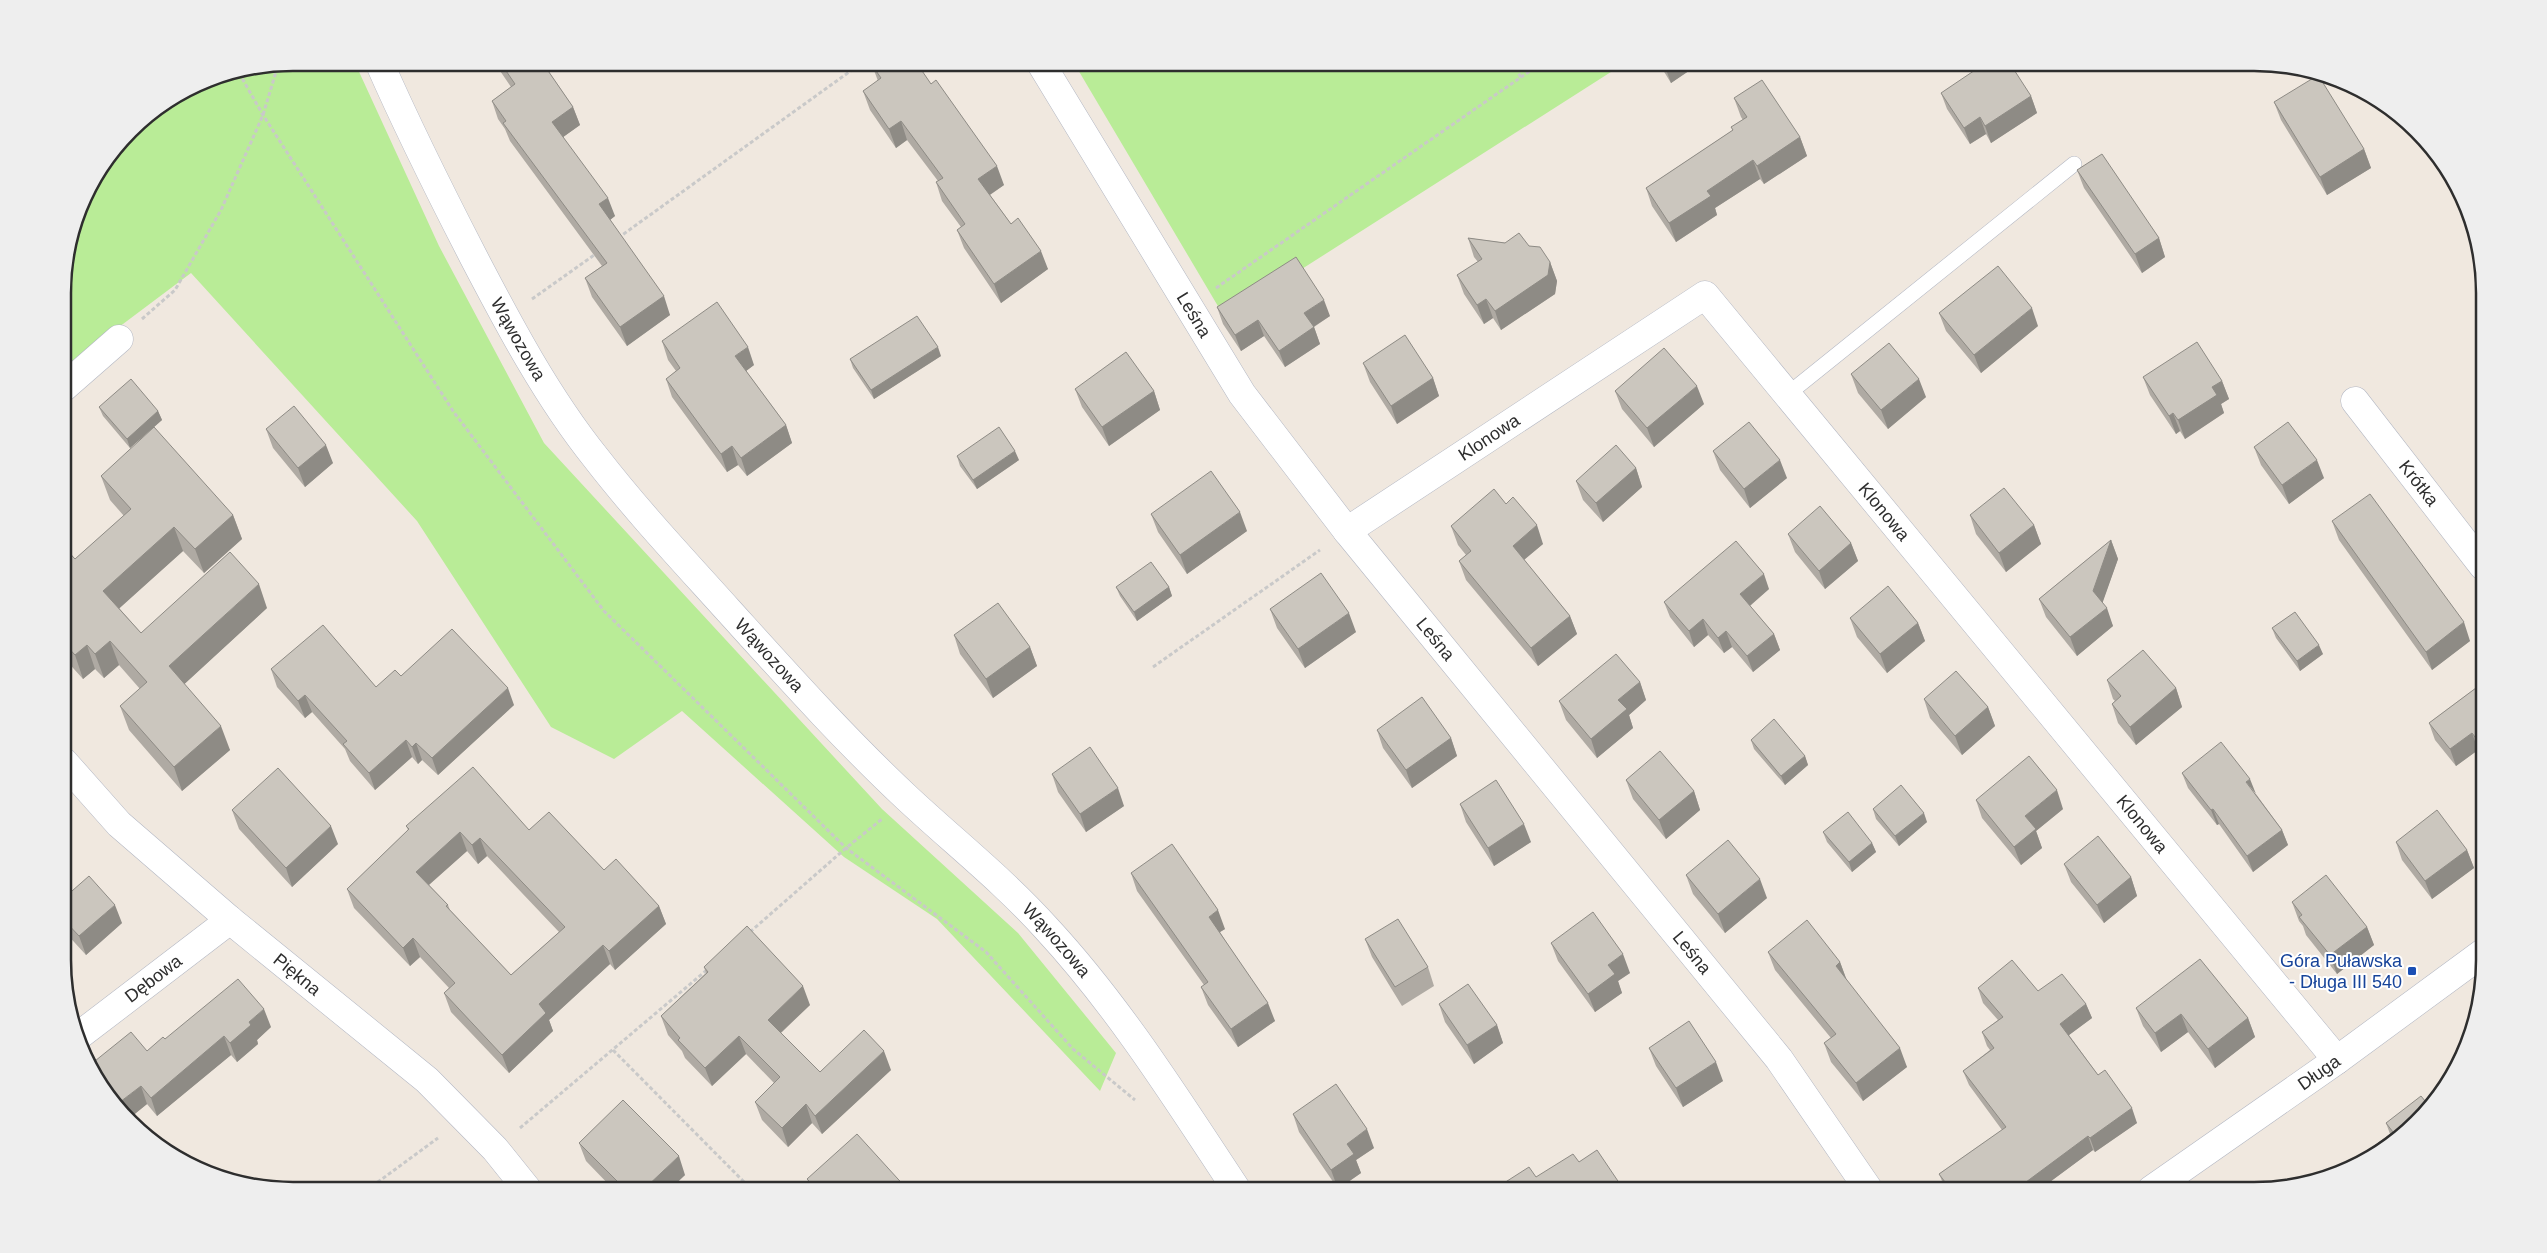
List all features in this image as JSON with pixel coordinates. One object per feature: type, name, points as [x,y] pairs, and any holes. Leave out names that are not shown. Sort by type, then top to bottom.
[{"type":"street","name":"Wąwozowa","points":[[383,71],[404,119],[506,318],[563,412],[594,456],[632,502],[808,698],[904,796],[1002,883],[1049,931],[1110,1005],[1180,1104],[1232,1182]]},
{"type":"street","name":"Leśna","points":[[1045,71],[1187,308],[1242,394],[1347,532],[1779,1058],[1864,1182]]},
{"type":"street","name":"Klonowa","points":[[1347,532],[1705,295],[2337,1060]]},
{"type":"street","points":[[71,381],[119,339]]},
{"type":"street","name":"Krótka","points":[[2355,401],[2476,557]]},
{"type":"street","name":"Piękna","points":[[71,770],[119,824],[230,920],[427,1080],[494,1150],[521,1182]]},
{"type":"street","name":"Dębowa","points":[[83,1032],[230,920]]},
{"type":"street","name":"Długa","points":[[2162,1182],[2337,1060],[2476,958]]},
{"type":"lane","points":[[1788,394],[2074,164]]},
{"type":"path","points":[[611,242],[850,71]]},
{"type":"path","points":[[1518,71],[1521,78]]},
{"type":"path","points":[[1187,308],[1531,71]]},
{"type":"path","points":[[119,339],[175,290],[221,210],[263,115],[276,72]]},
{"type":"path","points":[[243,78],[263,115],[453,411],[604,611],[846,848],[986,952],[1073,1049],[1150,1112],[1180,1104]]},
{"type":"path","points":[[506,318],[603,248]]},
{"type":"path","points":[[1153,667],[1347,532]]},
{"type":"path","points":[[745,936],[846,848],[889,814]]},
{"type":"path","points":[[494,1150],[709,968]]},
{"type":"path","points":[[613,1050],[744,1182]]},
{"type":"path","points":[[378,1182],[464,1118]]},
{"type":"green space","points":[[359,71],[439,246],[544,443],[882,809],[1018,933],[1116,1053],[1100,1091],[937,919],[844,857],[682,711],[614,759],[551,727],[417,521],[191,273],[71,363],[73,264],[83,222],[101,182],[117,158],[136,136],[158,117],[182,101],[222,83],[264,73]]},
{"type":"green space","points":[[1079,71],[1612,71],[1225,318]]},
{"type":"building","points":[[506,71],[548,71],[573,107],[552,122],[608,198],[599,204],[664,296],[620,327],[585,278],[607,263],[503,123],[506,121],[492,101],[515,84]]},
{"type":"building","points":[[876,71],[922,71],[931,84],[936,80],[997,166],[978,179],[1011,224],[1018,218],[1041,251],[994,284],[957,230],[965,224],[936,182],[943,178],[901,121],[889,129],[863,91],[881,78]]},
{"type":"building","points":[[1974,71],[2015,71],[2031,96],[1985,126],[1980,117],[1964,128],[1941,93]]},
{"type":"building","points":[[2311,79],[2323,82],[2364,149],[2320,177],[2274,102]]},
{"type":"building","points":[[1762,80],[1800,137],[1757,166],[1753,160],[1707,191],[1711,196],[1669,223],[1646,188],[1733,130],[1731,127],[1747,117],[1734,98]]},
{"type":"building","points":[[2102,154],[2159,238],[2135,254],[2077,170]]},
{"type":"building","points":[[1519,233],[1529,246],[1540,247],[1550,262],[1548,275],[1495,311],[1486,299],[1477,305],[1457,275],[1482,259],[1468,238],[1505,243]]},
{"type":"building","points":[[1296,257],[1324,300],[1304,313],[1314,327],[1279,351],[1258,320],[1235,335],[1217,307]]},
{"type":"building","points":[[1998,266],[2032,308],[1974,355],[1939,313]]},
{"type":"building","points":[[717,302],[748,347],[735,356],[786,425],[741,458],[732,446],[721,454],[666,379],[680,368],[662,341]]},
{"type":"building","points":[[917,316],[938,347],[871,390],[850,359]]},
{"type":"building","points":[[1405,335],[1433,378],[1391,406],[1363,363]]},
{"type":"building","points":[[2197,342],[2222,381],[2212,387],[2217,395],[2178,420],[2173,413],[2169,416],[2143,377]]},
{"type":"building","points":[[1889,343],[1919,379],[1881,410],[1851,374]]},
{"type":"building","points":[[1664,348],[1697,386],[1647,428],[1615,391]]},
{"type":"building","points":[[1126,352],[1154,391],[1102,427],[1075,389]]},
{"type":"building","points":[[131,379],[158,411],[127,439],[99,407]]},
{"type":"building","points":[[294,406],[326,445],[298,468],[266,429]]},
{"type":"building","points":[[1749,422],[1780,460],[1744,489],[1713,451]]},
{"type":"building","points":[[2288,422],[2317,460],[2282,485],[2254,447]]},
{"type":"building","points":[[154,427],[233,515],[195,549],[174,527],[103,591],[141,633],[230,552],[259,584],[169,666],[221,726],[174,767],[120,706],[147,682],[110,641],[95,654],[87,645],[75,655],[71,651],[71,555],[75,559],[131,509],[101,476]]},
{"type":"building","points":[[999,427],[1015,451],[973,480],[957,456]]},
{"type":"building","points":[[1616,445],[1636,468],[1596,503],[1576,481]]},
{"type":"building","points":[[1211,471],[1240,512],[1180,555],[1151,514]]},
{"type":"building","points":[[2004,488],[2034,525],[1999,553],[1970,515]]},
{"type":"building","points":[[1494,489],[1506,504],[1513,497],[1537,525],[1513,546],[1570,616],[1531,648],[1459,561],[1471,551],[1451,526]]},
{"type":"building","points":[[2370,494],[2464,622],[2426,652],[2332,521]]},
{"type":"building","points":[[1820,506],[1851,543],[1819,571],[1788,534]]},
{"type":"building","points":[[2111,540],[2093,591],[2107,608],[2070,637],[2039,599]]},
{"type":"building","points":[[1736,541],[1764,574],[1740,594],[1774,634],[1747,656],[1726,631],[1718,638],[1703,619],[1689,631],[1664,602]]},
{"type":"building","points":[[1151,562],[1169,587],[1134,612],[1116,587]]},
{"type":"building","points":[[1321,573],[1349,613],[1298,649],[1270,609]]},
{"type":"building","points":[[1888,586],[1918,623],[1880,654],[1850,618]]},
{"type":"building","points":[[998,603],[1030,647],[986,679],[954,635]]},
{"type":"building","points":[[2295,612],[2319,645],[2297,661],[2272,628]]},
{"type":"building","points":[[323,625],[376,687],[395,670],[401,676],[452,629],[508,688],[432,758],[416,743],[412,747],[406,740],[369,773],[343,744],[347,741],[305,695],[298,701],[271,669]]},
{"type":"building","points":[[2143,650],[2176,688],[2130,727],[2112,704],[2121,696],[2107,680]]},
{"type":"building","points":[[1616,654],[1640,682],[1618,700],[1627,709],[1591,739],[1559,701]]},
{"type":"building","points":[[1956,671],[1988,707],[1955,736],[1924,699]]},
{"type":"building","points":[[2476,688],[2476,738],[2472,733],[2450,749],[2429,723]]},
{"type":"building","points":[[1422,697],[1451,738],[1406,770],[1377,730]]},
{"type":"building","points":[[1774,719],[1805,756],[1781,776],[1751,740]]},
{"type":"building","points":[[2221,742],[2250,779],[2246,782],[2282,830],[2247,856],[2213,809],[2211,810],[2182,773]]},
{"type":"building","points":[[1090,747],[1118,788],[1080,814],[1052,774]]},
{"type":"building","points":[[1660,751],[1694,791],[1659,820],[1626,780]]},
{"type":"building","points":[[2029,756],[2057,790],[2025,816],[2036,829],[2014,847],[1976,800]]},
{"type":"building","points":[[473,767],[529,830],[549,812],[604,870],[616,859],[659,906],[609,951],[603,945],[539,1004],[546,1013],[502,1055],[444,993],[455,983],[413,938],[403,948],[347,889],[409,829],[406,826]],"holes":[[[460,832],[472,845],[480,838],[565,927],[511,975],[416,872]]]},
{"type":"building","points":[[278,768],[331,826],[286,868],[232,810]]},
{"type":"building","points":[[1496,780],[1524,824],[1488,848],[1460,804]]},
{"type":"building","points":[[1901,785],[1924,813],[1895,836],[1873,809]]},
{"type":"building","points":[[2437,810],[2467,850],[2425,881],[2396,842]]},
{"type":"building","points":[[1848,812],[1872,843],[1849,862],[1823,832]]},
{"type":"building","points":[[2098,836],[2131,877],[2097,905],[2064,864]]},
{"type":"building","points":[[1728,840],[1760,879],[1718,914],[1686,875]]},
{"type":"building","points":[[1172,844],[1218,910],[1209,917],[1268,1003],[1231,1029],[1201,987],[1208,982],[1131,873]]},
{"type":"building","points":[[2326,875],[2367,927],[2330,955],[2299,917],[2302,915],[2292,902]]},
{"type":"building","points":[[89,876],[115,905],[79,936],[71,927],[71,892]]},
{"type":"building","points":[[1593,912],[1623,954],[1608,965],[1615,974],[1588,994],[1551,943]]},
{"type":"building","points":[[1398,919],[1428,967],[1395,987],[1365,939]]},
{"type":"building","points":[[1807,920],[1840,962],[1836,966],[1900,1048],[1856,1083],[1824,1043],[1836,1034],[1768,952]]},
{"type":"building","points":[[747,926],[803,986],[768,1020],[820,1072],[864,1030],[884,1051],[815,1116],[806,1104],[782,1128],[755,1102],[780,1077],[739,1036],[705,1068],[678,1040],[680,1038],[661,1016],[708,972],[704,967]]},
{"type":"building","points":[[2200,959],[2248,1018],[2208,1049],[2181,1014],[2155,1033],[2136,1008]]},
{"type":"building","points":[[2012,960],[2038,991],[2062,974],[2086,1004],[2060,1024],[2098,1075],[2105,1070],[2132,1108],[2090,1138],[2088,1136],[2026,1182],[1945,1182],[1939,1174],[2006,1127],[1963,1071],[1994,1048],[1982,1032],[2003,1017],[1978,988]]},
{"type":"building","points":[[238,979],[264,1009],[249,1022],[251,1025],[230,1043],[224,1036],[151,1098],[141,1086],[122,1101],[95,1061],[131,1032],[147,1051],[163,1037],[165,1039]]},
{"type":"building","points":[[1468,984],[1497,1025],[1467,1045],[1439,1004]]},
{"type":"building","points":[[1689,1021],[1716,1062],[1676,1088],[1649,1048]]},
{"type":"building","points":[[1336,1084],[1367,1129],[1347,1144],[1354,1154],[1331,1170],[1293,1114]]},
{"type":"building","points":[[2421,1096],[2425,1101],[2400,1127],[2377,1144],[2393,1132],[2386,1123]]},
{"type":"building","points":[[623,1100],[679,1156],[651,1182],[618,1182],[579,1143]]},
{"type":"building","points":[[857,1134],[901,1182],[810,1182],[807,1179]]},
{"type":"building","points":[[1597,1150],[1619,1182],[1506,1182],[1529,1167],[1536,1177],[1573,1154],[1579,1162]]},
{"type":"place","name":"Góra Puławska - Długa III 540","points":[[2412,971]]}]
